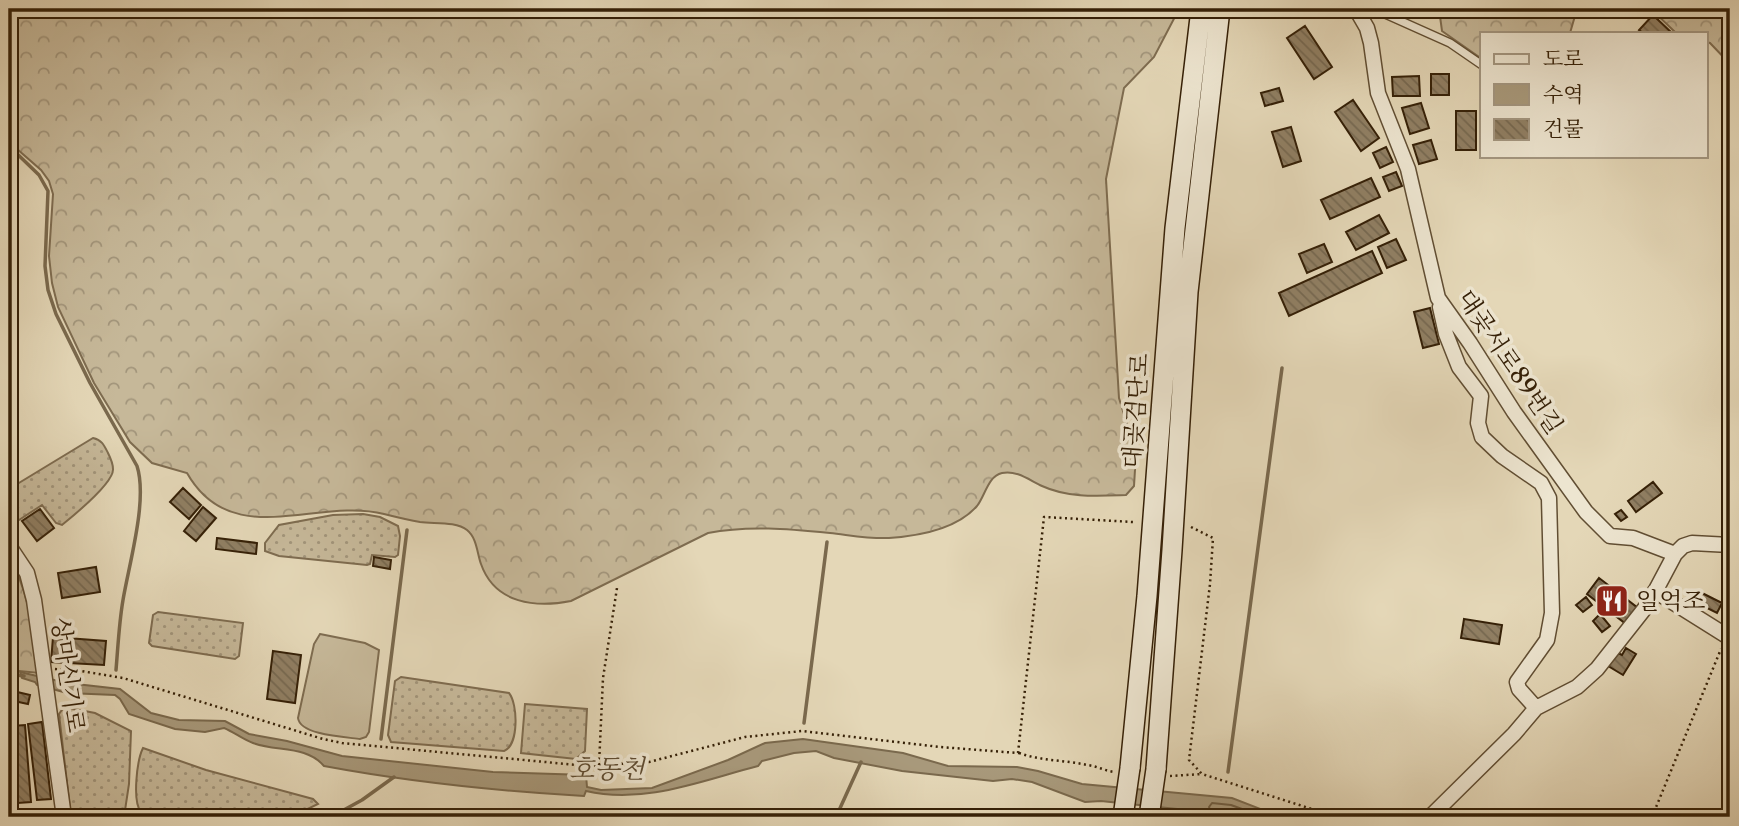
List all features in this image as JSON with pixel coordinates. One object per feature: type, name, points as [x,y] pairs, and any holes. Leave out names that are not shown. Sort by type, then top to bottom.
[{"type":"main road","name":"대곶검단로","points":[[1124,817],[1123,770],[1147,596],[1175,228],[1201,9]]},
{"type":"main road","name":"대곶검단로","points":[[1149,817],[1161,773],[1188,292],[1220,9]]},
{"type":"street","name":"대곶서로89번길","points":[[1356,9],[1367,28],[1371,43],[1378,93],[1395,130],[1408,169],[1438,298],[1514,412],[1586,512],[1609,536],[1633,538],[1675,554]]},
{"type":"street","points":[[1438,298],[1459,367],[1481,396],[1478,424],[1482,437],[1502,456],[1541,482],[1549,498],[1552,612],[1547,640],[1517,682],[1519,690],[1536,708]]},
{"type":"street","points":[[1430,817],[1514,734],[1536,708],[1577,687],[1597,669],[1649,603],[1675,554],[1683,546],[1692,543],[1730,545]]},
{"type":"street","name":"상마신기로","points":[[9,546],[27,573],[31,585],[64,817]]},
{"type":"street","points":[[1655,591],[1728,637]]},
{"type":"lane","points":[[1374,9],[1450,43],[1480,64]]},
{"type":"path","points":[[1018,753],[1044,517],[1133,522]]},
{"type":"path","points":[[1191,527],[1213,538],[1189,760],[1202,774]]},
{"type":"path","points":[[599,765],[603,678],[617,588]]},
{"type":"path","points":[[1652,817],[1728,637]]},
{"type":"path","points":[[45,669],[81,671],[123,678],[342,743],[482,757],[599,765],[649,761],[745,737],[802,731],[1018,753],[1031,758],[1091,765],[1104,771],[1123,770]]},
{"type":"path","points":[[1161,773],[1202,774],[1337,817]]},
{"type":"green space","points":[[9,9],[1177,9],[1154,57],[1124,88],[1106,179],[1119,398],[1136,453],[1134,486],[1126,495],[1072,494],[1052,490],[1018,474],[1002,473],[993,478],[977,506],[969,514],[936,530],[882,538],[769,528],[708,533],[571,601],[544,604],[518,600],[496,588],[481,564],[473,537],[457,525],[420,522],[358,511],[277,517],[251,516],[227,510],[206,497],[187,473],[152,463],[130,442],[94,383],[58,307],[49,256],[53,194],[49,181],[41,170],[9,142]]},
{"type":"green space","points":[[1439,9],[1577,9],[1570,32],[1480,32],[1480,58],[1442,31]]},
{"type":"green space","points":[[1651,9],[1730,9],[1730,64],[1708,42],[1708,32],[1675,32]]},
{"type":"green space","points":[[93,438],[104,445],[113,469],[107,482],[83,507],[62,525],[56,523],[42,505],[19,520],[9,514],[9,489]]},
{"type":"green space","points":[[363,514],[380,517],[398,526],[398,555],[372,555],[370,564],[367,565],[279,556],[265,551],[265,543],[279,525],[333,515]]},
{"type":"green space","points":[[9,557],[26,599],[39,673],[9,670]]},
{"type":"green space","points":[[158,612],[243,623],[239,656],[235,659],[152,646],[149,643],[153,615]]},
{"type":"green space","points":[[320,634],[365,643],[379,650],[369,732],[366,737],[360,739],[315,732],[301,724],[298,718],[314,644]]},
{"type":"green space","points":[[401,677],[509,693],[516,724],[509,747],[504,751],[391,742],[388,735],[395,681]]},
{"type":"green space","points":[[525,704],[587,709],[585,751],[576,759],[521,753]]},
{"type":"green space","points":[[64,707],[95,713],[131,731],[129,784],[124,817],[71,817],[59,714]]},
{"type":"green space","points":[[143,748],[206,770],[313,799],[318,804],[291,817],[166,817],[141,812],[138,807],[136,780]]},
{"type":"water","points":[[20,672],[67,683],[120,689],[151,713],[179,720],[225,721],[249,734],[342,756],[493,772],[586,775],[587,787],[601,790],[652,788],[728,760],[765,743],[803,739],[903,753],[948,766],[1017,767],[1082,784],[1232,798],[1281,817],[1220,817],[1196,811],[1101,801],[1085,802],[1032,782],[1012,779],[993,781],[902,771],[834,758],[816,751],[762,761],[758,766],[695,784],[630,795],[586,791],[584,796],[454,785],[324,766],[309,755],[262,746],[224,728],[205,732],[175,729],[129,714],[115,695],[67,693],[37,685],[22,678]]},
{"type":"building","points":[[1653,15],[1671,32],[1642,32],[1639,30]]},
{"type":"building","points":[[1305,26],[1332,67],[1314,79],[1287,38]]},
{"type":"building","points":[[1431,74],[1449,74],[1449,95],[1431,95]]},
{"type":"building","points":[[1419,76],[1420,96],[1393,96],[1392,77]]},
{"type":"building","points":[[1279,88],[1283,101],[1265,106],[1261,93]]},
{"type":"building","points":[[1353,100],[1379,138],[1361,151],[1335,112]]},
{"type":"building","points":[[1421,103],[1429,128],[1410,134],[1402,108]]},
{"type":"building","points":[[1456,111],[1476,111],[1476,150],[1456,150]]},
{"type":"building","points":[[1291,127],[1301,161],[1283,167],[1272,132]]},
{"type":"building","points":[[1431,140],[1437,159],[1419,164],[1413,145]]},
{"type":"building","points":[[1386,147],[1393,162],[1380,168],[1373,153]]},
{"type":"building","points":[[1396,172],[1402,186],[1389,191],[1383,177]]},
{"type":"building","points":[[1371,178],[1380,197],[1330,219],[1321,200]]},
{"type":"building","points":[[1379,215],[1389,233],[1356,250],[1346,232]]},
{"type":"building","points":[[1396,239],[1406,260],[1387,268],[1378,247]]},
{"type":"building","points":[[1324,244],[1332,262],[1307,273],[1299,254]]},
{"type":"building","points":[[1372,251],[1382,273],[1289,316],[1279,293]]},
{"type":"building","points":[[1430,308],[1439,344],[1423,348],[1414,312]]},
{"type":"building","points":[[1653,482],[1662,493],[1636,512],[1628,501]]},
{"type":"building","points":[[183,488],[201,505],[189,519],[170,502]]},
{"type":"building","points":[[203,507],[216,518],[196,541],[184,531]]},
{"type":"building","points":[[40,509],[54,528],[37,541],[22,521]]},
{"type":"building","points":[[1621,510],[1627,517],[1621,521],[1615,514]]},
{"type":"building","points":[[217,538],[257,543],[256,554],[216,549]]},
{"type":"building","points":[[374,557],[391,560],[390,569],[373,566]]},
{"type":"building","points":[[96,567],[100,592],[62,598],[58,573]]},
{"type":"building","name":"일억조","points":[[1599,578],[1638,608],[1626,624],[1587,594]]},
{"type":"building","points":[[1698,591],[1722,603],[1717,613],[1693,601]]},
{"type":"building","points":[[1586,597],[1592,605],[1583,612],[1576,605]]},
{"type":"building","points":[[1600,614],[1610,626],[1602,632],[1593,621]]},
{"type":"building","points":[[1464,619],[1502,625],[1499,644],[1461,638]]},
{"type":"building","points":[[53,637],[106,641],[104,665],[51,662]]},
{"type":"building","points":[[1626,648],[1636,654],[1623,675],[1608,666],[1616,652],[1622,655]]},
{"type":"building","points":[[273,651],[301,655],[295,703],[267,699]]},
{"type":"building","points":[[9,690],[30,695],[28,704],[9,700]]},
{"type":"building","points":[[42,722],[51,799],[37,800],[28,724]]},
{"type":"building","points":[[25,725],[31,802],[18,803],[12,726]]},
{"type":"waterway","points":[[9,146],[39,175],[48,191],[45,266],[48,290],[56,314],[90,383],[137,466],[140,480],[139,514],[122,609],[116,670]]},
{"type":"waterway","points":[[1228,772],[1282,368]]},
{"type":"waterway","points":[[381,739],[407,530]]},
{"type":"waterway","points":[[804,723],[827,542]]},
{"type":"waterway","name":"호동천","points":[[9,674],[24,676]]},
{"type":"waterway","points":[[836,817],[861,762]]},
{"type":"waterway","points":[[331,817],[362,800],[394,777]]},
{"type":"place","name":"일억조","points":[[1612,601]]}]
